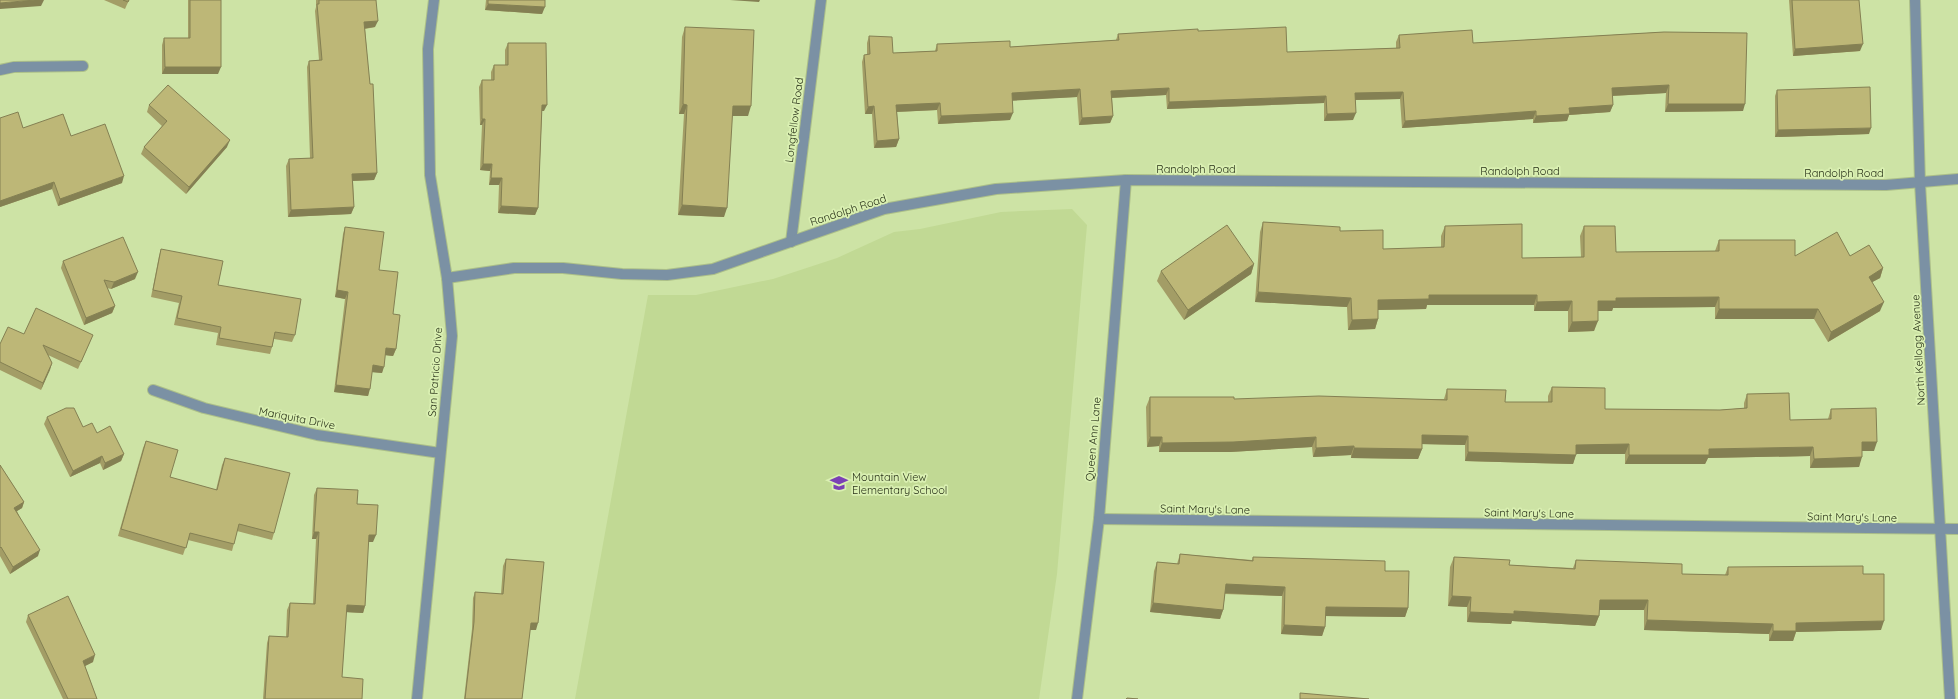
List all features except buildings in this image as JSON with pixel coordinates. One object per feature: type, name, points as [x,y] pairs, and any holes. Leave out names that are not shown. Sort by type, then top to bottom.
[{"type":"street","name":"San Patricio Drive","points":[[417,699],[452,336],[447,278],[430,175],[428,49],[434,0]]},
{"type":"street","name":"Longfellow Road","points":[[791,242],[821,0]]},
{"type":"street","name":"North Kellogg Avenue","points":[[1915,0],[1920,183],[1950,699]]},
{"type":"street","points":[[0,70],[14,67],[83,66]]},
{"type":"street","name":"Randolph Road","points":[[447,278],[514,268],[563,268],[622,274],[667,275],[713,270],[884,209],[996,189],[1126,180],[1878,185],[1958,179]]},
{"type":"street","name":"Queen Ann Lane","points":[[1077,699],[1099,519],[1126,180]]},
{"type":"street","name":"Mariquita Drive","points":[[153,390],[204,408],[280,427],[317,435],[440,454]]},
{"type":"street","name":"Saint Mary's Lane","points":[[1099,519],[1939,530],[1958,528]]},
{"type":"shaded area","name":"Mountain View Elementary School","points":[[1072,209],[1087,225],[1057,574],[1039,699],[575,699],[648,295],[696,295],[773,279],[837,258],[894,232],[920,229],[1001,212]]},
{"type":"place","name":"Mountain View Elementary School","points":[[839,483]]}]
